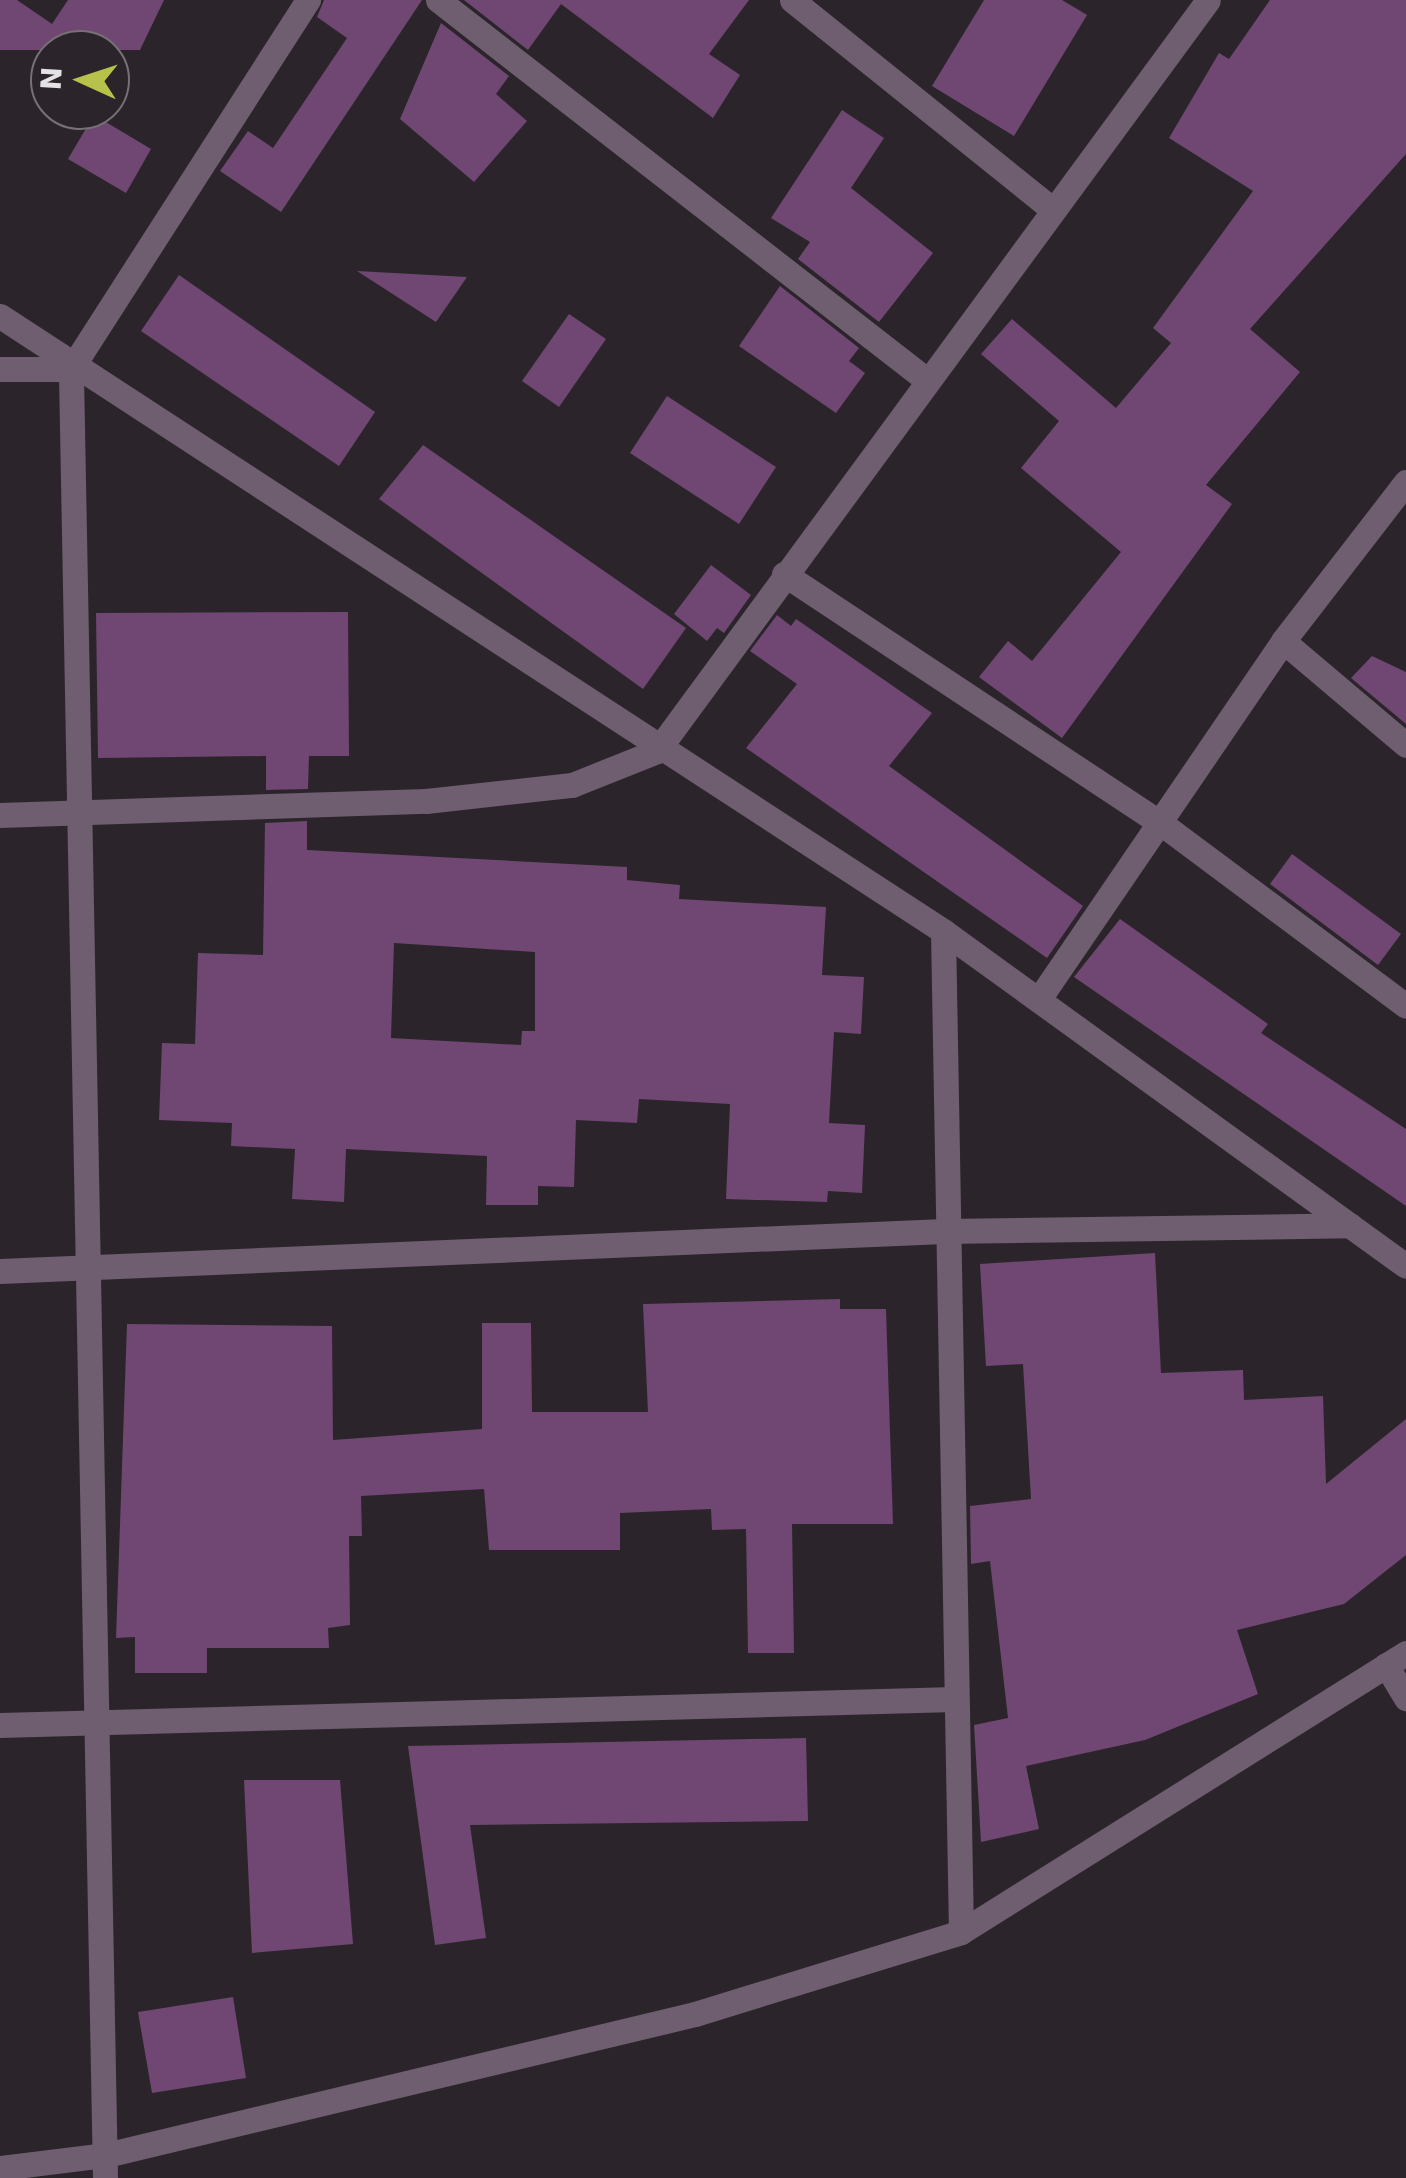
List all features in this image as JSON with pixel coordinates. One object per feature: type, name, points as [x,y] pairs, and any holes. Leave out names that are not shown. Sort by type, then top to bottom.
[{"type":"street","points":[[106,2166],[70,369],[308,0]]},
{"type":"street","points":[[438,0],[924,378]]},
{"type":"street","points":[[792,0],[1049,207]]},
{"type":"street","points":[[0,815],[536,789],[572,785],[657,752],[1049,207],[1208,0]]},
{"type":"street","points":[[0,316],[70,369],[657,752],[943,931],[1406,1266]]},
{"type":"street","points":[[0,368],[70,369]]},
{"type":"street","points":[[1040,999],[1283,641],[1406,482]]},
{"type":"street","points":[[784,574],[1162,824],[1406,1006]]},
{"type":"street","points":[[1283,641],[1406,745]]},
{"type":"street","points":[[943,931],[944,1231],[961,1932]]},
{"type":"street","points":[[0,1271],[944,1231],[1350,1225]]},
{"type":"street","points":[[0,2168],[106,2166],[695,2014],[961,1932],[1396,1659],[1406,1698]]},
{"type":"street","points":[[0,1725],[955,1699]]},
{"type":"building","points":[[0,0],[17,0],[52,24],[68,0],[164,0],[140,50],[130,50],[130,30],[30,30],[30,50],[0,50]]},
{"type":"building","points":[[324,0],[422,0],[281,212],[220,171],[248,131],[273,148],[347,38],[317,17]]},
{"type":"building","points":[[464,0],[749,0],[709,54],[740,75],[713,118],[561,4],[528,50]]},
{"type":"building","points":[[984,0],[1062,0],[1087,15],[1014,136],[932,86]]},
{"type":"building","points":[[1270,0],[1406,0],[1406,154],[1250,329],[1300,372],[1206,485],[1232,504],[1062,738],[979,677],[1008,641],[1032,661],[1121,552],[1021,468],[1059,421],[981,354],[1012,319],[1116,408],[1171,343],[1153,328],[1253,191],[1169,138],[1219,53],[1229,59]]},
{"type":"building","points":[[441,23],[509,76],[496,94],[527,121],[474,182],[400,119]]},
{"type":"building","points":[[842,110],[884,138],[851,188],[933,253],[879,322],[798,259],[810,242],[771,218]]},
{"type":"building","points":[[85,130],[119,130],[151,149],[126,193],[68,159]]},
{"type":"building","points":[[357,271],[467,277],[436,322]]},
{"type":"building","points":[[179,275],[375,412],[339,466],[141,331]]},
{"type":"building","points":[[780,286],[859,348],[849,361],[865,373],[836,413],[739,346]]},
{"type":"building","points":[[569,314],[606,339],[559,407],[522,381]]},
{"type":"building","points":[[667,396],[776,467],[739,524],[630,453]]},
{"type":"building","points":[[423,445],[686,628],[643,689],[379,499]]},
{"type":"building","points":[[711,565],[751,595],[724,633],[717,628],[707,641],[674,614]]},
{"type":"building","points":[[348,612],[349,756],[309,756],[308,789],[266,790],[266,756],[98,758],[96,613]]},
{"type":"building","points":[[777,615],[791,626],[796,619],[932,713],[889,766],[1083,906],[1047,958],[746,748],[797,684],[750,651]]},
{"type":"building","points":[[1372,656],[1406,672],[1406,724],[1351,678]]},
{"type":"building","points":[[307,821],[307,850],[627,867],[627,880],[680,885],[679,899],[826,907],[822,975],[864,977],[861,1034],[834,1032],[829,1123],[865,1125],[862,1193],[828,1191],[827,1202],[726,1199],[730,1104],[639,1099],[637,1123],[576,1120],[574,1187],[538,1186],[538,1205],[486,1205],[487,1156],[346,1149],[344,1202],[292,1199],[295,1149],[231,1146],[232,1123],[159,1120],[162,1043],[195,1044],[198,953],[263,955],[265,823]],"holes":[[[394,943],[535,952],[535,1031],[522,1031],[521,1045],[391,1038]]]},
{"type":"building","points":[[1292,854],[1401,934],[1378,965],[1270,884]]},
{"type":"building","points":[[1120,919],[1268,1024],[1261,1033],[1406,1129],[1406,1206],[1074,977]]},
{"type":"building","points":[[1155,1253],[1161,1373],[1243,1370],[1244,1400],[1323,1396],[1326,1484],[1406,1419],[1406,1555],[1344,1604],[1237,1630],[1258,1694],[1145,1740],[1026,1766],[1039,1829],[981,1842],[974,1725],[1008,1718],[990,1561],[971,1564],[970,1506],[1031,1499],[1023,1364],[986,1366],[980,1264]]},
{"type":"building","points":[[840,1299],[840,1309],[886,1309],[893,1524],[792,1524],[794,1653],[748,1653],[746,1529],[712,1530],[711,1509],[620,1513],[620,1550],[489,1550],[484,1489],[361,1496],[362,1536],[349,1536],[350,1625],[328,1628],[329,1648],[207,1648],[207,1673],[135,1673],[135,1637],[116,1638],[127,1324],[332,1326],[333,1440],[482,1429],[482,1323],[531,1323],[532,1412],[648,1412],[643,1304]]},
{"type":"building","points":[[806,1738],[808,1821],[470,1825],[486,1938],[435,1945],[408,1746]]},
{"type":"building","points":[[244,1780],[340,1780],[353,1944],[252,1953]]},
{"type":"building","points":[[233,1997],[246,2078],[152,2093],[138,2012]]}]
